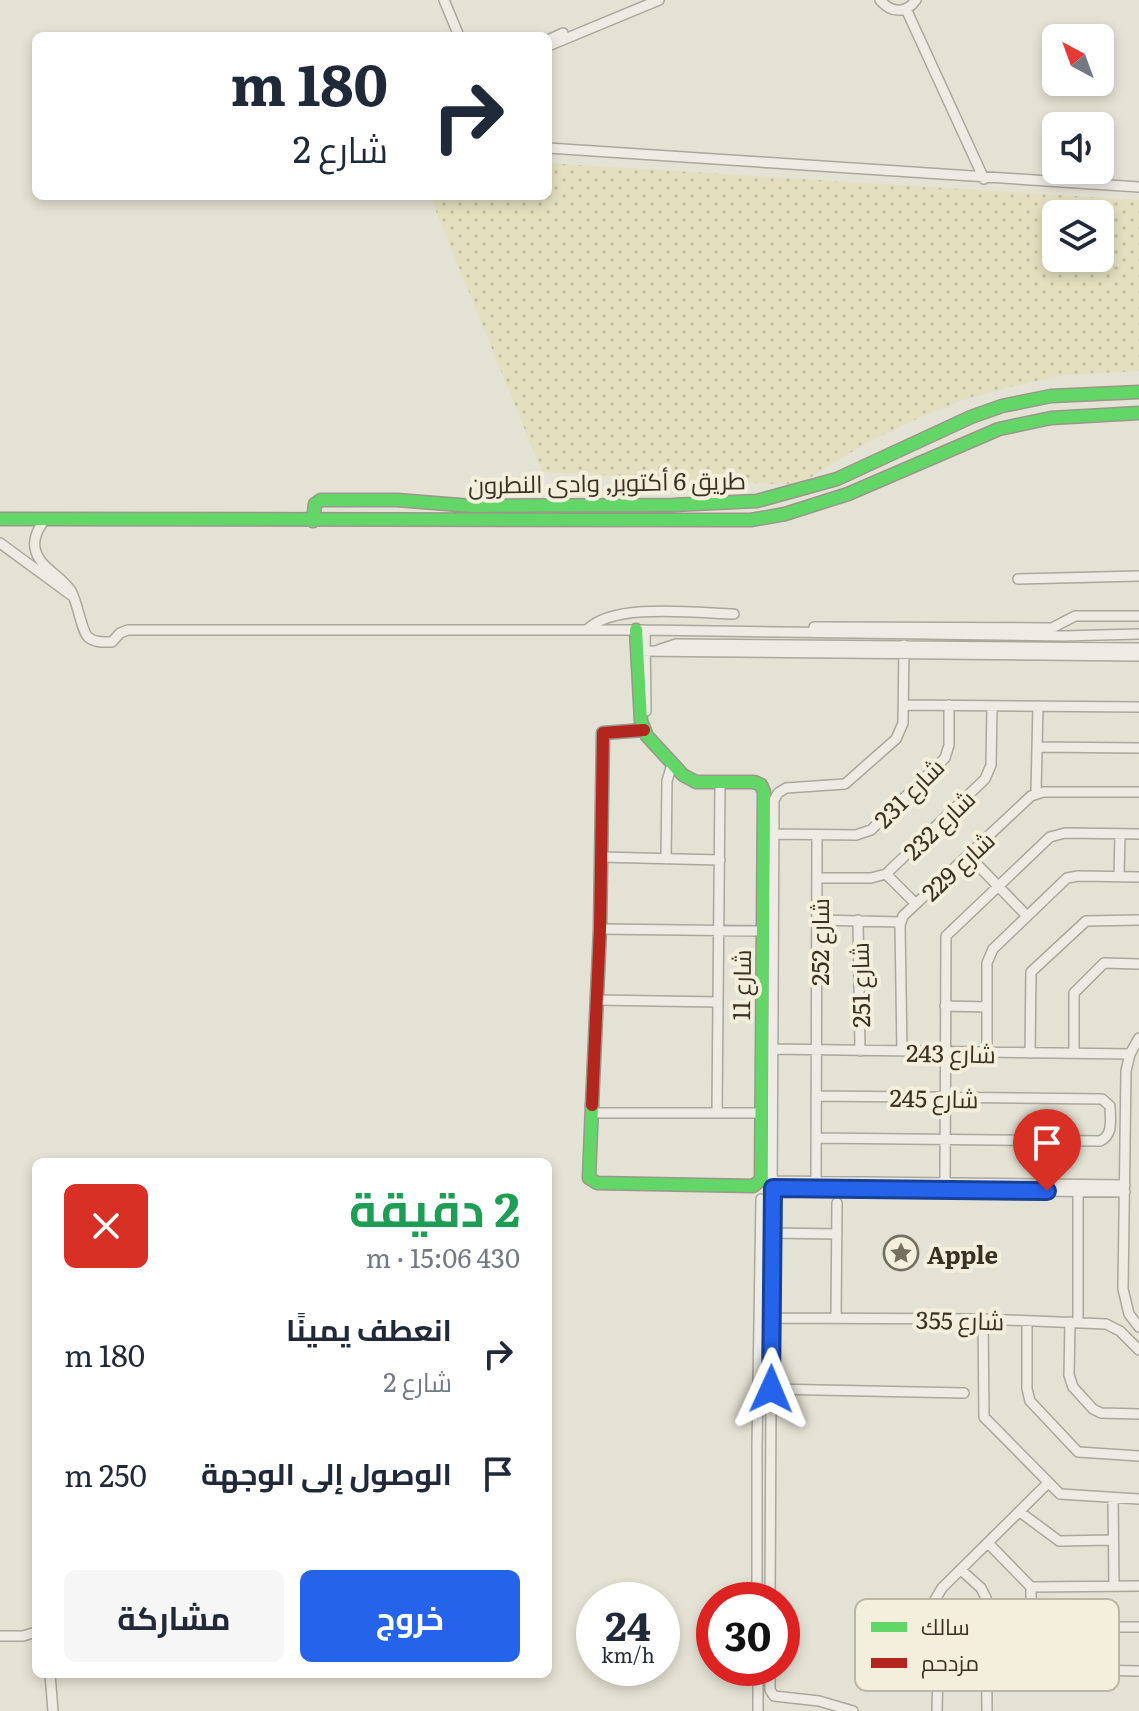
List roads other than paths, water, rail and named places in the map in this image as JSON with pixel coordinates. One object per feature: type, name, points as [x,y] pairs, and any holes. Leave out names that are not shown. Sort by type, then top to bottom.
[{"type":"street","points":[[444,0],[457,32]]},
{"type":"street","points":[[450,0],[463,32]]},
{"type":"street","points":[[552,44],[643,2],[659,0]]},
{"type":"street","points":[[880,0],[891,9],[906,9],[916,0]]},
{"type":"street","points":[[906,9],[984,179]]},
{"type":"street","points":[[552,39],[582,29]]},
{"type":"street","points":[[552,148],[1139,187]]},
{"type":"street","name":"طريق 6 أكتوبر, وادى النطرون","points":[[313,521],[315,504],[321,500],[397,500],[472,506],[673,505],[757,501],[837,479],[971,417],[1002,406],[1051,396],[1139,392]]},
{"type":"street","name":"طريق 6 أكتوبر, وادى النطرون","points":[[0,519],[727,522],[779,517],[844,497],[983,435],[1011,426],[1055,417],[1139,413]]},
{"type":"street","points":[[45,519],[35,542],[37,556],[68,586],[86,634],[92,640],[101,642],[112,642],[128,630],[644,630],[663,626],[1063,636],[1139,634]]},
{"type":"street","points":[[0,543],[73,596]]},
{"type":"street","points":[[1018,579],[1139,576]]},
{"type":"street","points":[[587,630],[601,619],[627,614],[734,614]]},
{"type":"street","points":[[1091,635],[1087,623],[1092,615]]},
{"type":"street","points":[[744,630],[1052,628],[1071,617],[1139,616]]},
{"type":"street","points":[[1061,624],[1063,636]]},
{"type":"street","points":[[644,630],[640,650],[641,721],[644,730],[672,764],[696,782],[754,782],[761,785],[769,796],[786,788],[845,784],[900,734],[904,705],[904,649]]},
{"type":"street","points":[[640,650],[1139,648]]},
{"type":"street","points":[[904,649],[1139,656]]},
{"type":"street","points":[[904,705],[1139,707]]},
{"type":"street","name":"شارع 231","points":[[774,834],[856,835],[871,830],[942,762],[948,750],[949,705]]},
{"type":"street","name":"شارع 232","points":[[818,878],[871,878],[886,874],[988,775],[991,765],[992,706]]},
{"type":"street","points":[[1038,706],[1036,793],[1139,792]]},
{"type":"street","points":[[644,730],[603,733],[600,929],[589,1174],[594,1182],[750,1187],[816,1181],[1125,1189]]},
{"type":"street","points":[[1038,747],[1139,748]]},
{"type":"street","points":[[666,859],[667,781],[672,764]]},
{"type":"street","points":[[717,1113],[720,784]]},
{"type":"street","name":"شارع 229","points":[[900,922],[1026,799],[1036,793]]},
{"type":"street","name":"شارع 11","points":[[769,796],[774,834],[769,1183]]},
{"type":"street","name":"شارع 11","points":[[769,796],[760,1113],[769,1183]]},
{"type":"street","points":[[952,1185],[945,1139],[946,936],[1055,834],[1139,834]]},
{"type":"street","points":[[1119,876],[1120,834]]},
{"type":"street","name":"شارع 252","points":[[816,1181],[817,835]]},
{"type":"street","points":[[968,855],[1027,916]]},
{"type":"street","points":[[601,857],[720,860]]},
{"type":"street","points":[[886,874],[916,904]]},
{"type":"street","points":[[987,1052],[987,963],[990,953],[1067,878],[1139,877]]},
{"type":"street","points":[[818,920],[900,922],[902,1051]]},
{"type":"street","name":"شارع 251","points":[[858,920],[860,1051]]},
{"type":"street","points":[[1030,1053],[1029,980],[1034,968],[1086,921],[1139,920]]},
{"type":"street","points":[[600,929],[763,931]]},
{"type":"street","points":[[1074,1053],[1073,995],[1104,963],[1139,964]]},
{"type":"street","points":[[596,1000],[718,1002]]},
{"type":"street","points":[[945,1006],[987,1007]]},
{"type":"street","points":[[1139,1038],[1130,1054],[1126,1071],[1125,1189],[1125,1302],[1139,1327]]},
{"type":"street","name":"شارع 243","points":[[773,1049],[1130,1054]]},
{"type":"street","name":"شارع 245","points":[[816,1096],[1102,1099],[1110,1106],[1110,1132],[1100,1141],[817,1138]]},
{"type":"street","points":[[591,1113],[760,1113]]},
{"type":"street","points":[[769,1183],[952,1185],[1078,1192],[1125,1189]]},
{"type":"street","points":[[769,1183],[773,1233],[770,1582]]},
{"type":"street","points":[[1078,1192],[1069,1375],[1073,1387],[1097,1411],[1139,1414]]},
{"type":"street","points":[[757,1582],[761,1199]]},
{"type":"street","points":[[836,1318],[837,1203]]},
{"type":"street","points":[[773,1233],[837,1234]]},
{"type":"street","name":"شارع 355","points":[[771,1318],[1074,1322],[1111,1325],[1138,1346]]},
{"type":"street","points":[[983,1319],[984,1417],[1048,1483],[1066,1497],[1139,1499]]},
{"type":"street","points":[[1027,1321],[1027,1389],[1033,1407],[1078,1452],[1139,1456]]},
{"type":"street","points":[[771,1389],[964,1393]]},
{"type":"street","points":[[935,1599],[942,1588],[1048,1483]]},
{"type":"street","points":[[1113,1498],[1114,1586]]},
{"type":"street","points":[[1020,1512],[1059,1541],[1113,1540]]},
{"type":"street","points":[[988,1543],[1031,1587],[1031,1599]]},
{"type":"street","points":[[961,1570],[981,1588],[986,1599]]},
{"type":"street","points":[[1031,1587],[1139,1586]]},
{"type":"street","points":[[0,1636],[32,1633]]},
{"type":"street","points":[[23,1636],[32,1639]]},
{"type":"street","points":[[1119,1671],[1139,1671]]},
{"type":"street","points":[[50,1678],[53,1711]]},
{"type":"street","points":[[758,1686],[758,1711]]},
{"type":"street","points":[[770,1686],[779,1699],[819,1701],[853,1711]]},
{"type":"street","points":[[758,1692],[770,1690]]},
{"type":"street","points":[[937,1711],[938,1691]]},
{"type":"place","name":"Apple","points":[[901,1253]]}]
